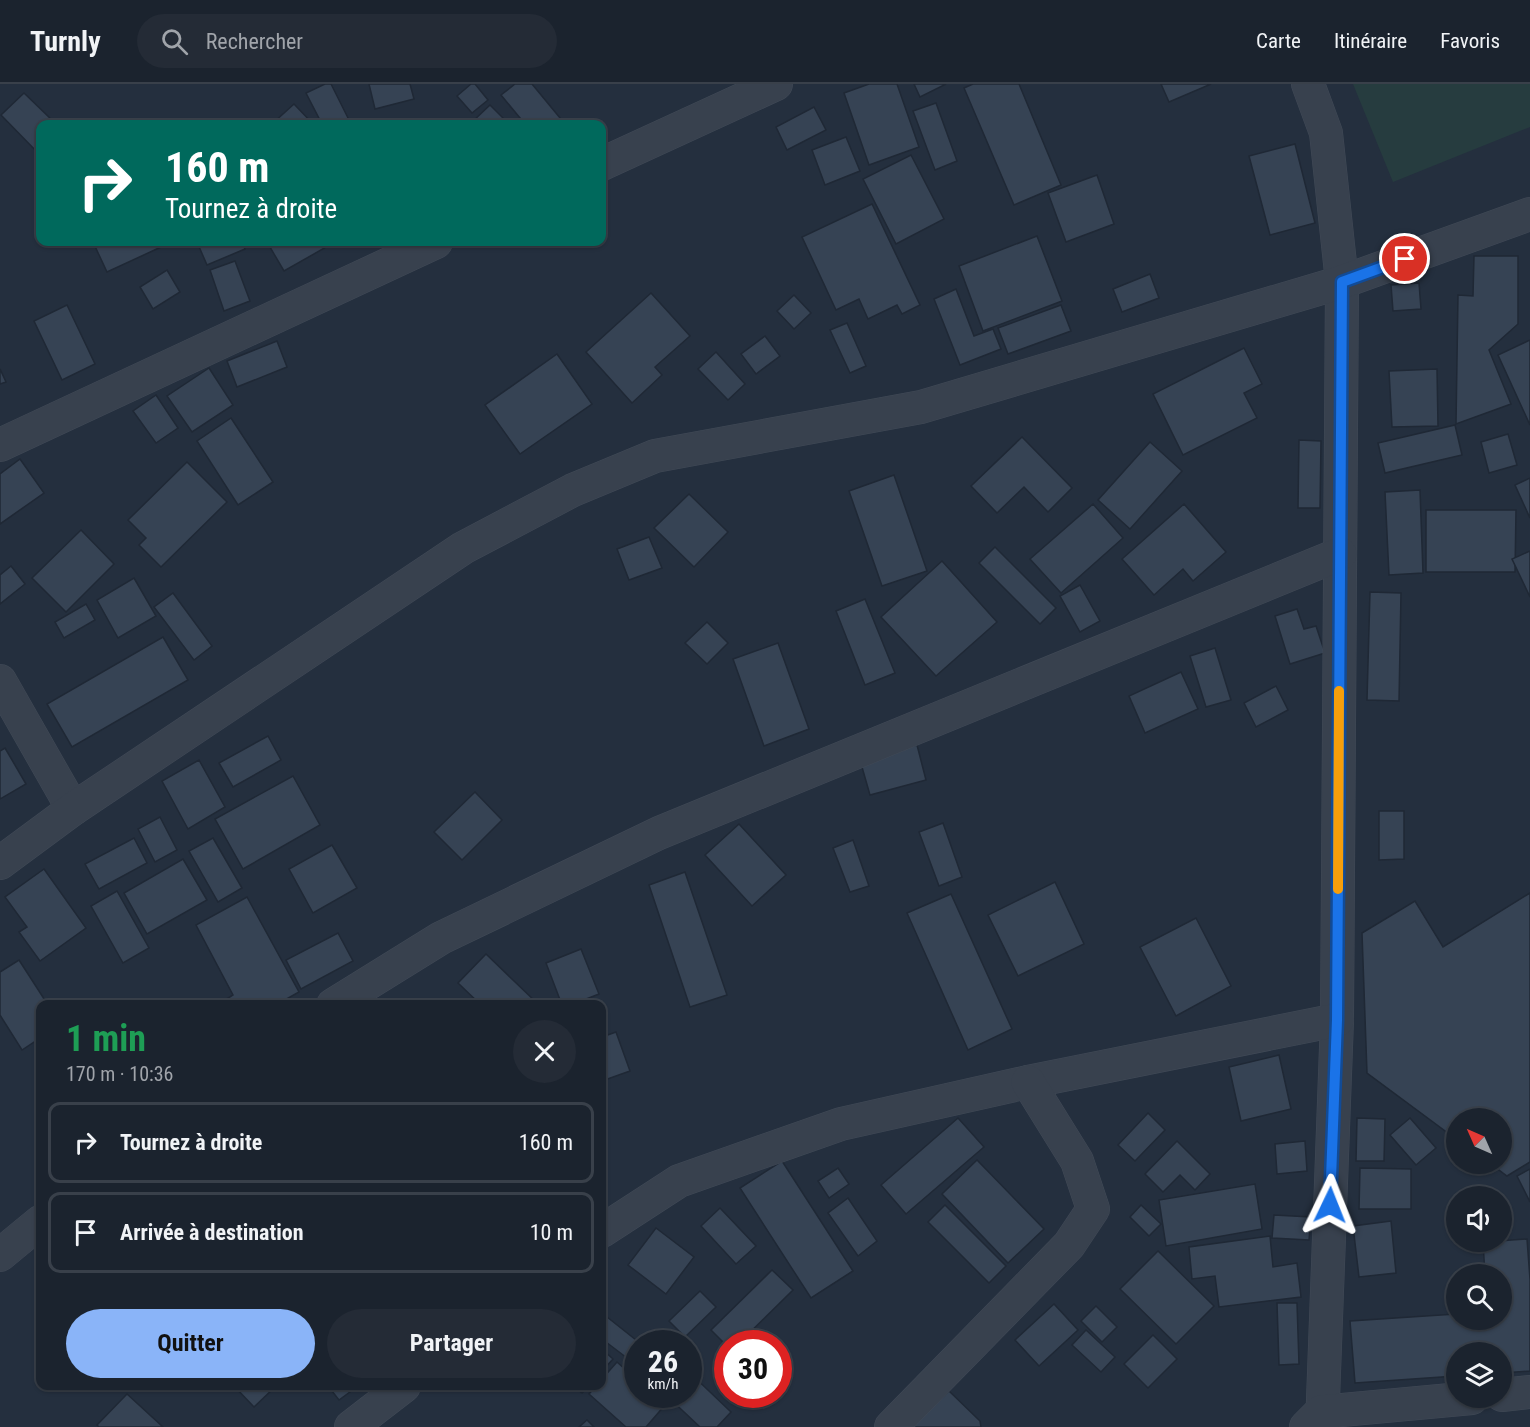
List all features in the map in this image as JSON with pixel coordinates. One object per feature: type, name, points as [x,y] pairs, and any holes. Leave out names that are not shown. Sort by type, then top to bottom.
[{"type":"street","points":[[606,163],[738,92],[776,84]]},
{"type":"street","points":[[1308,84],[1326,133],[1342,282],[1337,1020],[1316,1422],[1446,1402]]},
{"type":"street","points":[[0,863],[73,809],[463,548],[573,490],[655,456],[921,407],[1342,282],[1530,214]]},
{"type":"street","points":[[0,445],[427,246]]},
{"type":"street","points":[[341,1000],[441,938],[659,833],[1340,554]]},
{"type":"street","points":[[0,681],[73,809]]},
{"type":"street","points":[[606,1228],[679,1181],[841,1124],[1028,1082],[1337,1020]]},
{"type":"street","points":[[891,1427],[1069,1245],[1093,1209],[1077,1161],[1028,1082]]},
{"type":"street","points":[[0,1255],[36,1225]]},
{"type":"street","points":[[351,1427],[399,1390]]},
{"type":"street","points":[[1512,1394],[1530,1392]]},
{"type":"green space","points":[[1353,84],[1530,84],[1530,127],[1393,182]]},
{"type":"building","points":[[325,84],[331,84],[349,120],[320,120],[306,93]]},
{"type":"building","points":[[369,84],[410,84],[414,99],[375,109]]},
{"type":"building","points":[[471,84],[475,84],[488,100],[472,113],[457,96]]},
{"type":"building","points":[[515,84],[532,84],[562,120],[522,120],[501,95]]},
{"type":"building","points":[[869,84],[897,84],[919,147],[869,165],[844,93]]},
{"type":"building","points":[[914,84],[946,84],[920,97]]},
{"type":"building","points":[[973,84],[1019,84],[1061,185],[1014,205],[964,88]]},
{"type":"building","points":[[1161,84],[1211,84],[1169,102]]},
{"type":"building","points":[[24,93],[52,120],[36,120],[36,151],[1,115]]},
{"type":"building","points":[[936,103],[957,161],[935,170],[913,111]]},
{"type":"building","points":[[294,104],[309,120],[276,120]]},
{"type":"building","points":[[490,105],[505,120],[474,120]]},
{"type":"building","points":[[814,107],[826,130],[787,150],[776,127]]},
{"type":"building","points":[[846,137],[860,171],[825,185],[812,150]]},
{"type":"building","points":[[1295,144],[1315,223],[1270,235],[1249,156]]},
{"type":"building","points":[[911,155],[944,219],[896,244],[863,179]]},
{"type":"building","points":[[1097,175],[1114,224],[1066,242],[1048,193]]},
{"type":"building","points":[[872,204],[920,305],[902,314],[897,305],[868,319],[859,299],[836,310],[802,237]]},
{"type":"building","points":[[1037,236],[1062,301],[983,331],[959,266]]},
{"type":"building","points":[[95,246],[161,246],[161,247],[107,272]]},
{"type":"building","points":[[199,246],[244,246],[245,249],[207,265]]},
{"type":"building","points":[[269,246],[328,246],[284,271]]},
{"type":"building","points":[[1474,256],[1518,256],[1518,324],[1489,350],[1511,404],[1456,424],[1458,295],[1473,296]]},
{"type":"building","points":[[235,261],[250,301],[224,311],[210,270]]},
{"type":"building","points":[[167,270],[180,292],[153,309],[140,287]]},
{"type":"building","points":[[1150,274],[1159,298],[1122,312],[1113,289]]},
{"type":"building","points":[[1419,283],[1421,309],[1393,311],[1391,285]]},
{"type":"building","points":[[956,289],[974,336],[993,329],[1001,349],[960,365],[934,299]]},
{"type":"building","points":[[651,293],[690,336],[655,367],[662,375],[632,403],[586,352]]},
{"type":"building","points":[[794,295],[811,313],[794,329],[777,311]]},
{"type":"building","points":[[67,305],[95,364],[62,380],[34,321]]},
{"type":"building","points":[[1061,305],[1071,331],[1008,354],[998,328]]},
{"type":"building","points":[[847,323],[866,366],[850,373],[830,330]]},
{"type":"building","points":[[765,336],[780,356],[756,374],[741,354]]},
{"type":"building","points":[[1530,340],[1530,425],[1498,355]]},
{"type":"building","points":[[277,341],[287,367],[237,387],[227,361]]},
{"type":"building","points":[[1244,348],[1262,384],[1244,393],[1257,418],[1183,455],[1153,394]]},
{"type":"building","points":[[716,352],[745,384],[728,400],[698,369]]},
{"type":"building","points":[[557,354],[592,404],[520,454],[485,405]]},
{"type":"building","points":[[209,368],[233,405],[192,432],[167,396]]},
{"type":"building","points":[[0,369],[6,382],[0,384]]},
{"type":"building","points":[[1437,369],[1438,426],[1392,427],[1389,371]]},
{"type":"building","points":[[156,395],[178,428],[156,443],[133,411]]},
{"type":"building","points":[[231,418],[273,482],[238,505],[197,441]]},
{"type":"building","points":[[1455,425],[1462,455],[1385,473],[1378,443]]},
{"type":"building","points":[[1508,434],[1517,465],[1489,473],[1481,442]]},
{"type":"building","points":[[1022,437],[1072,488],[1048,512],[1024,487],[997,513],[971,486]]},
{"type":"building","points":[[1299,440],[1321,441],[1320,508],[1298,508]]},
{"type":"building","points":[[1150,442],[1182,471],[1130,529],[1098,500]]},
{"type":"building","points":[[20,459],[44,493],[0,524],[0,474]]},
{"type":"building","points":[[187,462],[227,502],[161,567],[139,545],[146,538],[128,520]]},
{"type":"building","points":[[894,475],[927,571],[882,586],[849,491]]},
{"type":"building","points":[[1530,478],[1530,518],[1515,485]]},
{"type":"building","points":[[1420,490],[1423,573],[1389,575],[1385,492]]},
{"type":"building","points":[[689,494],[728,532],[694,567],[654,528]]},
{"type":"building","points":[[1093,504],[1123,538],[1061,593],[1030,559]]},
{"type":"building","points":[[1184,504],[1226,552],[1193,581],[1183,569],[1154,595],[1122,559]]},
{"type":"building","points":[[1426,510],[1516,510],[1515,572],[1426,572]]},
{"type":"building","points":[[81,530],[114,564],[66,612],[32,578]]},
{"type":"building","points":[[649,537],[662,568],[629,580],[617,549]]},
{"type":"building","points":[[995,547],[1056,608],[1040,624],[979,563]]},
{"type":"building","points":[[1530,551],[1530,597],[1512,559]]},
{"type":"building","points":[[942,561],[997,622],[936,676],[881,617]]},
{"type":"building","points":[[11,566],[25,584],[0,604],[0,575]]},
{"type":"building","points":[[134,578],[156,616],[118,638],[97,600]]},
{"type":"building","points":[[1080,585],[1100,621],[1080,632],[1060,596]]},
{"type":"building","points":[[1370,592],[1401,593],[1399,701],[1367,700]]},
{"type":"building","points":[[173,593],[212,646],[194,660],[154,607]]},
{"type":"building","points":[[865,599],[895,673],[865,685],[836,611]]},
{"type":"building","points":[[86,604],[95,620],[64,638],[55,622]]},
{"type":"building","points":[[1297,609],[1304,629],[1316,626],[1325,653],[1290,664],[1275,616]]},
{"type":"building","points":[[707,622],[728,643],[707,664],[685,643]]},
{"type":"building","points":[[163,637],[188,680],[72,747],[47,704]]},
{"type":"building","points":[[778,643],[809,729],[764,746],[733,659]]},
{"type":"building","points":[[1215,648],[1231,700],[1206,707],[1190,656]]},
{"type":"building","points":[[1181,672],[1198,709],[1145,733],[1129,696]]},
{"type":"building","points":[[1276,686],[1288,710],[1256,727],[1244,703]]},
{"type":"building","points":[[268,736],[281,760],[233,787],[219,763]]},
{"type":"building","points":[[917,745],[926,780],[870,795],[860,760]]},
{"type":"building","points":[[5,748],[26,784],[0,799],[0,751]]},
{"type":"building","points":[[199,760],[225,807],[188,829],[162,781]]},
{"type":"building","points":[[293,776],[320,825],[243,869],[215,819]]},
{"type":"building","points":[[475,792],[502,820],[462,860],[434,832]]},
{"type":"building","points":[[1379,811],[1404,811],[1404,859],[1379,860]]},
{"type":"building","points":[[160,817],[177,850],[155,862],[138,829]]},
{"type":"building","points":[[943,823],[962,877],[939,886],[919,832]]},
{"type":"building","points":[[739,824],[786,875],[752,906],[705,855]]},
{"type":"building","points":[[134,838],[147,863],[99,889],[85,864]]},
{"type":"building","points":[[213,838],[242,888],[218,902],[189,851]]},
{"type":"building","points":[[853,840],[869,886],[850,892],[833,848]]},
{"type":"building","points":[[332,845],[357,888],[313,913],[289,869]]},
{"type":"building","points":[[183,859],[207,900],[147,934],[124,893]]},
{"type":"building","points":[[44,869],[86,928],[40,961],[19,932],[27,927],[5,897]]},
{"type":"building","points":[[685,872],[727,995],[690,1007],[649,885]]},
{"type":"building","points":[[1055,882],[1084,944],[1018,976],[988,915]]},
{"type":"building","points":[[117,891],[149,948],[123,963],[91,906]]},
{"type":"building","points":[[1530,893],[1530,1162],[1512,1173],[1512,1108],[1446,1108],[1446,1132],[1367,1073],[1362,933],[1415,901],[1443,947]]},
{"type":"building","points":[[951,894],[1012,1029],[968,1050],[907,913]]},
{"type":"building","points":[[247,897],[299,992],[285,1000],[225,1000],[233,995],[196,925]]},
{"type":"building","points":[[1196,918],[1231,986],[1176,1016],[1140,947]]},
{"type":"building","points":[[338,933],[353,961],[301,989],[286,960]]},
{"type":"building","points":[[581,949],[599,994],[584,1000],[560,1000],[546,963]]},
{"type":"building","points":[[486,954],[534,1000],[476,1000],[458,983]]},
{"type":"building","points":[[19,960],[45,1000],[36,1000],[36,1041],[22,1050],[0,1015],[0,972]]},
{"type":"building","points":[[616,1032],[630,1071],[606,1080],[606,1036]]},
{"type":"building","points":[[1279,1055],[1291,1109],[1241,1121],[1229,1067]]},
{"type":"building","points":[[1148,1113],[1165,1130],[1135,1161],[1118,1145]]},
{"type":"building","points":[[958,1118],[984,1147],[906,1214],[881,1185]]},
{"type":"building","points":[[1357,1118],[1385,1119],[1384,1161],[1356,1161]]},
{"type":"building","points":[[1410,1118],[1436,1148],[1416,1165],[1390,1135]]},
{"type":"building","points":[[1177,1141],[1210,1174],[1195,1190],[1180,1175],[1163,1192],[1145,1174]]},
{"type":"building","points":[[1305,1141],[1307,1171],[1277,1174],[1275,1144]]},
{"type":"building","points":[[977,1160],[1044,1229],[1008,1263],[942,1194]]},
{"type":"building","points":[[782,1161],[853,1271],[811,1298],[740,1188]]},
{"type":"building","points":[[838,1168],[849,1184],[829,1198],[818,1181]]},
{"type":"building","points":[[1360,1168],[1411,1169],[1411,1209],[1359,1209]]},
{"type":"building","points":[[1530,1169],[1530,1202],[1517,1176]]},
{"type":"building","points":[[1255,1184],[1262,1229],[1166,1246],[1159,1200]]},
{"type":"building","points":[[848,1198],[877,1241],[858,1256],[828,1213]]},
{"type":"building","points":[[945,1205],[1006,1266],[989,1283],[928,1222]]},
{"type":"building","points":[[1141,1205],[1161,1224],[1149,1236],[1130,1217]]},
{"type":"building","points":[[720,1208],[756,1246],[736,1264],[701,1226]]},
{"type":"building","points":[[1274,1215],[1311,1217],[1309,1240],[1272,1238]]},
{"type":"building","points":[[1391,1221],[1396,1273],[1359,1277],[1353,1226]]},
{"type":"building","points":[[656,1228],[694,1257],[666,1294],[628,1265]]},
{"type":"building","points":[[1270,1236],[1273,1267],[1297,1263],[1301,1297],[1219,1307],[1215,1276],[1192,1279],[1189,1247]]},
{"type":"building","points":[[1527,1239],[1530,1279],[1530,1371],[1512,1372],[1512,1342],[1446,1342],[1446,1377],[1355,1383],[1350,1321],[1446,1315],[1446,1330],[1512,1330],[1512,1264],[1484,1264],[1484,1252],[1512,1252],[1512,1240]]},
{"type":"building","points":[[1158,1251],[1214,1306],[1176,1344],[1120,1289]]},
{"type":"building","points":[[772,1270],[793,1290],[752,1330],[714,1330],[714,1333],[711,1330]]},
{"type":"building","points":[[700,1291],[716,1307],[692,1330],[678,1330],[669,1321]]},
{"type":"building","points":[[1277,1303],[1297,1303],[1299,1364],[1279,1365]]},
{"type":"building","points":[[1054,1304],[1078,1330],[1039,1366],[1015,1340]]},
{"type":"building","points":[[1096,1306],[1117,1327],[1102,1342],[1081,1321]]},
{"type":"building","points":[[606,1316],[624,1330],[624,1356],[606,1342]]},
{"type":"building","points":[[1086,1330],[1115,1357],[1101,1372],[1072,1345]]},
{"type":"building","points":[[1153,1335],[1177,1359],[1148,1388],[1124,1364]]},
{"type":"building","points":[[606,1353],[613,1359],[606,1367]]},
{"type":"building","points":[[617,1362],[624,1368],[624,1408],[662,1408],[646,1427],[626,1427],[589,1394],[592,1390],[606,1390],[606,1374]]},
{"type":"building","points":[[702,1384],[714,1396],[714,1408],[727,1408],[731,1412],[717,1427],[700,1427],[680,1408],[702,1408]]},
{"type":"building","points":[[238,1390],[272,1390],[254,1407]]},
{"type":"building","points":[[331,1390],[353,1390],[339,1400]]},
{"type":"building","points":[[949,1391],[980,1421],[981,1427],[912,1427]]},
{"type":"building","points":[[127,1394],[163,1427],[99,1427],[97,1425]]},
{"type":"building","points":[[587,1420],[594,1427],[579,1427]]},
{"type":"slow traffic","points":[[1338,889],[1339,691]]},
{"type":"route","points":[[1330,1205],[1337,1020],[1342,282],[1405,259]]}]
